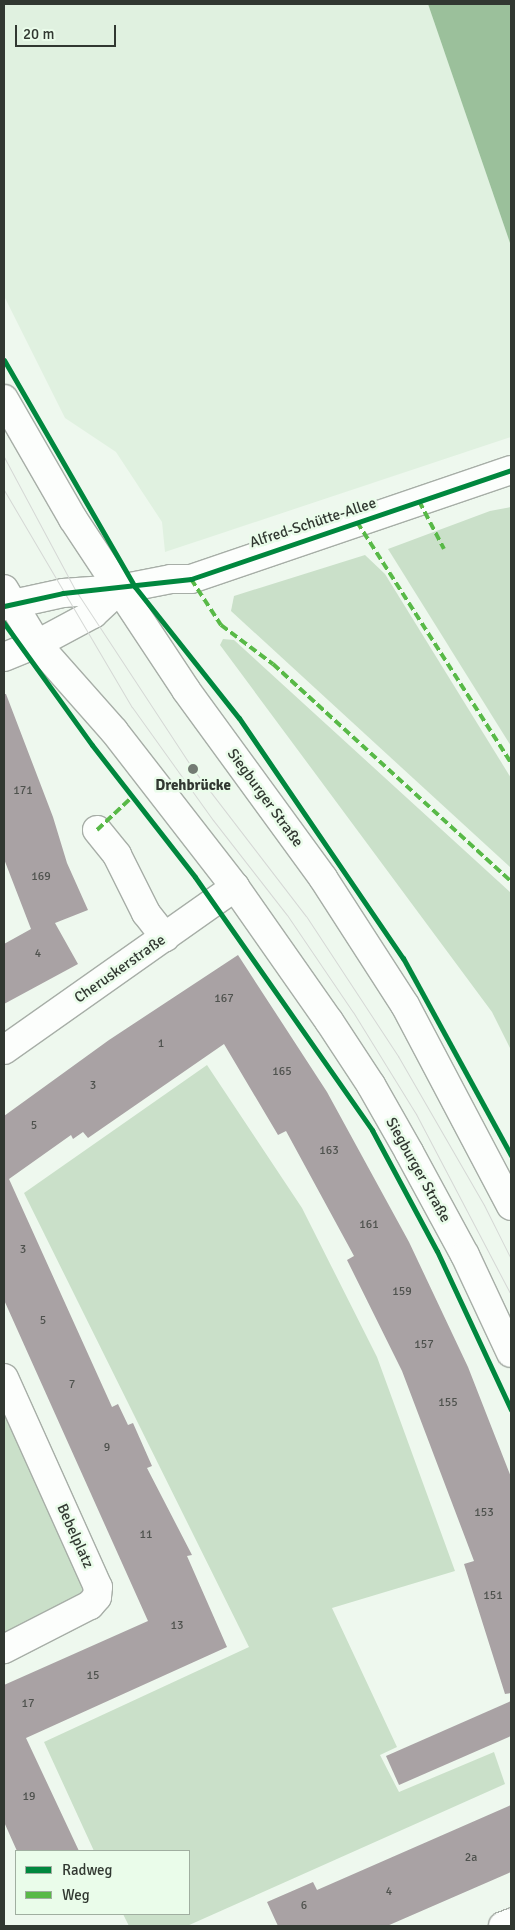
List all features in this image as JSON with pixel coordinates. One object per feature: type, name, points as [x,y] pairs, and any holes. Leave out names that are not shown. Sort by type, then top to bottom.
[{"type":"main road","name":"Siegburger Straße","points":[[4,399],[73,519],[186,690],[323,878],[405,1005],[511,1206]]},
{"type":"main road","name":"Alfred-Schütte-Allee","points":[[6,600],[120,589],[171,579],[191,579],[511,470]]},
{"type":"main road","points":[[4,657],[37,644],[92,614],[120,589]]},
{"type":"main road","name":"Siegburger Straße","points":[[6,600],[37,644],[114,731],[235,887],[371,1084],[465,1255],[511,1353]]},
{"type":"main road","points":[[97,830],[117,856],[146,913],[165,937]]},
{"type":"main road","name":"Cheruskerstraße","points":[[4,1050],[235,887]]},
{"type":"main road","name":"Bebelplatz","points":[[4,1378],[98,1587],[97,1597],[90,1605],[4,1649]]},
{"type":"main road","points":[[503,1926],[511,1923]]},
{"type":"shaded area","points":[[4,4],[428,4],[511,246],[511,437],[165,552],[162,522],[116,452],[65,418],[4,296]]},
{"type":"shaded area","points":[[428,4],[511,4],[511,246]]},
{"type":"shaded area","points":[[511,507],[511,746],[388,549],[490,511]]},
{"type":"shaded area","points":[[365,555],[385,574],[511,778],[511,868],[231,611],[234,596]]},
{"type":"shaded area","points":[[223,639],[234,640],[511,893],[511,1050],[492,1012],[220,645]]},
{"type":"shaded area","points":[[207,1065],[302,1208],[377,1357],[455,1571],[332,1608],[397,1747],[380,1755],[399,1792],[494,1752],[505,1784],[187,1926],[129,1926],[124,1915],[190,1915],[190,1850],[94,1850],[44,1742],[249,1647],[24,1193]]},
{"type":"shaded area","points":[[4,1411],[86,1592],[4,1641]]},
{"type":"building","points":[[4,694],[6,694],[53,817],[67,863],[88,910],[55,923],[78,964],[4,1004],[4,944],[31,929],[4,859]]},
{"type":"building","points":[[238,955],[327,1092],[409,1242],[468,1367],[511,1477],[511,1693],[505,1694],[464,1564],[474,1561],[402,1371],[347,1260],[354,1256],[286,1131],[278,1135],[224,1044],[88,1138],[83,1132],[73,1139],[71,1135],[9,1179],[112,1407],[118,1404],[128,1425],[133,1423],[152,1466],[147,1468],[192,1555],[187,1556],[227,1647],[26,1738],[79,1850],[17,1850],[4,1822],[4,1685],[148,1621],[4,1300],[4,1116],[109,1040]]},
{"type":"building","points":[[511,1701],[511,1736],[399,1785],[386,1756]]},
{"type":"building","points":[[511,1805],[511,1872],[387,1926],[278,1926],[267,1902],[313,1882],[317,1890]]},
{"type":"tram line","points":[[4,457],[76,591],[193,769],[306,916],[398,1056],[484,1205],[511,1259]]},
{"type":"tram line","points":[[4,490],[132,707],[213,820],[287,915],[353,1012],[416,1114],[511,1295]]},
{"type":"marked path","points":[[419,501],[444,549]]},
{"type":"marked path","points":[[357,522],[511,763]]},
{"type":"marked path","points":[[191,579],[221,625],[273,664],[511,881]]},
{"type":"marked path","points":[[97,830],[132,797]]},
{"type":"cycle path","points":[[4,360],[135,587],[239,718],[403,958],[511,1155]]},
{"type":"cycle path","points":[[4,606],[63,593],[191,579],[511,470]]},
{"type":"cycle path","points":[[4,623],[92,745],[195,877],[372,1130],[437,1251],[511,1410]]},
{"type":"place","name":"Drehbrücke","points":[[193,769]]}]
